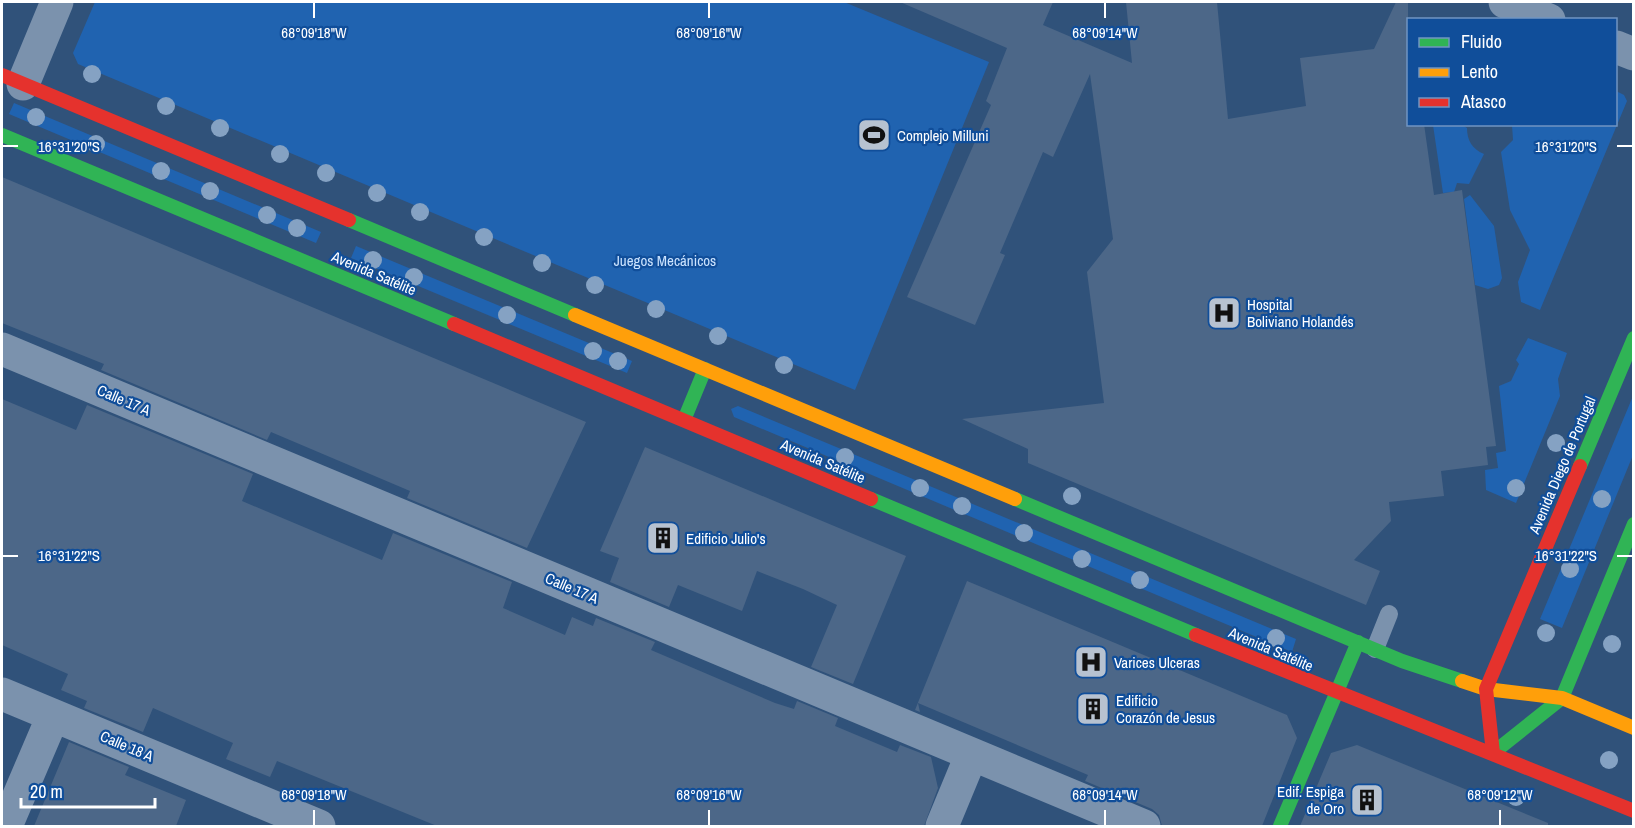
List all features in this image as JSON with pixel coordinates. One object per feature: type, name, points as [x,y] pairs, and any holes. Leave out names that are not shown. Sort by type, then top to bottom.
[{"type":"main road","points":[[12,79],[1375,649],[1486,689],[1562,698],[1634,728]]},
{"type":"main road","name":"Avenida Satélite","points":[[2,135],[1337,694],[1494,753],[1634,811]]},
{"type":"main road","name":"Avenida Diego de Portugal","points":[[1494,753],[1486,689],[1634,338]]},
{"type":"main road","points":[[684,420],[705,369]]},
{"type":"main road","points":[[1494,753],[1562,698],[1634,524]]},
{"type":"main road","points":[[1281,826],[1358,642]]},
{"type":"street","points":[[12,79],[57,2]]},
{"type":"street","points":[[1505,2],[1544,18]]},
{"type":"street","points":[[1617,46],[1634,54]]},
{"type":"street","name":"Calle 17 A","points":[[2,349],[971,756],[1144,826]]},
{"type":"street","name":"Calle 18 A","points":[[2,694],[319,826]]},
{"type":"street","points":[[6,826],[53,716]]},
{"type":"street","points":[[942,826],[971,756]]},
{"type":"lane","points":[[1375,649],[1389,614]]},
{"type":"green space","name":"Juegos Mecánicos","points":[[95,2],[844,2],[989,62],[855,390],[78,64],[73,53]]},
{"type":"green space","points":[[1617,92],[1624,95],[1627,101],[1617,125]]},
{"type":"green space","points":[[14,103],[321,232],[316,243],[9,114]]},
{"type":"green space","points":[[1433,126],[1464,126],[1467,128],[1473,147],[1484,154],[1469,184],[1457,183],[1454,192],[1443,193]]},
{"type":"green space","points":[[1512,126],[1617,126],[1540,310],[1521,302],[1518,282],[1530,250],[1510,210],[1501,152],[1513,140]]},
{"type":"green space","points":[[1470,195],[1494,226],[1502,278],[1499,285],[1488,289],[1475,285],[1464,199]]},
{"type":"green space","points":[[356,246],[632,361],[627,373],[351,258]]},
{"type":"green space","points":[[1528,338],[1567,353],[1558,379],[1560,396],[1516,503],[1486,490],[1485,470],[1498,468],[1496,453],[1506,451],[1499,386],[1511,381],[1519,364],[1516,360]]},
{"type":"green space","points":[[1633,396],[1633,455],[1562,628],[1540,619]]},
{"type":"green space","points":[[738,406],[1296,639],[1292,652],[734,417],[731,409]]},
{"type":"building","name":"Hospital Boliviano Holandés","points":[[900,2],[1053,2],[1043,25],[1132,63],[1126,2],[1217,2],[1228,119],[1306,106],[1300,58],[1374,49],[1396,2],[1408,2],[1407,126],[1424,126],[1434,195],[1462,190],[1496,446],[1486,447],[1488,465],[1441,471],[1444,496],[1389,502],[1391,521],[1354,560],[1380,571],[1366,605],[1028,463],[1028,449],[962,419],[1104,403],[1087,272],[1113,239],[1090,74],[1053,157],[1043,152],[1000,253],[1005,255],[975,325],[907,297],[991,105],[986,101],[1007,48]]},
{"type":"building","points":[[2,177],[586,422],[527,548],[407,498],[410,491],[271,432],[267,440],[101,370],[104,364],[2,323]]},
{"type":"building","points":[[2,399],[76,430],[87,405],[253,474],[242,501],[382,560],[393,533],[512,582],[503,608],[565,635],[572,617],[593,626],[596,618],[655,642],[651,650],[775,703],[794,709],[797,701],[838,718],[835,726],[897,752],[900,745],[931,757],[938,788],[924,826],[437,826],[277,761],[270,777],[226,759],[233,743],[153,708],[143,732],[84,708],[87,701],[61,690],[68,674],[2,645]]},
{"type":"building","points":[[645,447],[906,556],[853,684],[811,667],[837,605],[803,589],[757,571],[742,611],[678,585],[669,607],[610,582],[619,558],[600,551]]},
{"type":"building","points":[[967,581],[1287,715],[1297,738],[1262,826],[1162,826],[1159,815],[1152,809],[1085,781],[1088,775],[918,703],[920,712],[915,710]]},
{"type":"building","points":[[69,742],[129,767],[125,775],[186,800],[176,826],[34,826]]},
{"type":"building","points":[[1357,745],[1548,823],[1548,826],[1300,826],[1331,753]]},
{"type":"traffic: fast","points":[[2,135],[454,324]]},
{"type":"traffic: fast","points":[[349,220],[575,315]]},
{"type":"traffic: fast","points":[[1580,466],[1634,338]]},
{"type":"traffic: fast","points":[[684,420],[705,369]]},
{"type":"traffic: fast","points":[[871,499],[1196,635]]},
{"type":"traffic: fast","points":[[1015,499],[1402,661],[1462,681]]},
{"type":"traffic: fast","points":[[1493,753],[1562,698],[1634,524]]},
{"type":"traffic: fast","points":[[1280,826],[1358,642]]},
{"type":"traffic: slow","points":[[575,315],[1015,499]]},
{"type":"traffic: slow","points":[[1462,681],[1486,689],[1562,698],[1634,728]]},
{"type":"traffic: jam","points":[[2,75],[349,220]]},
{"type":"traffic: jam","points":[[454,324],[871,499]]},
{"type":"traffic: jam","points":[[1493,753],[1486,689],[1580,466]]},
{"type":"traffic: jam","points":[[1196,635],[1634,811]]},
{"type":"place","name":"Complejo Milluni","points":[[874,135]]},
{"type":"place","name":"Hospital Boliviano Holandés","points":[[1224,313]]},
{"type":"place","name":"Edificio Julio's","points":[[663,538]]},
{"type":"place","name":"Varices Ulceras","points":[[1091,662]]},
{"type":"place","name":"Edificio Corazón de Jesus","points":[[1093,709]]},
{"type":"place","name":"Edif. Espiga de Oro","points":[[1367,800]]}]
